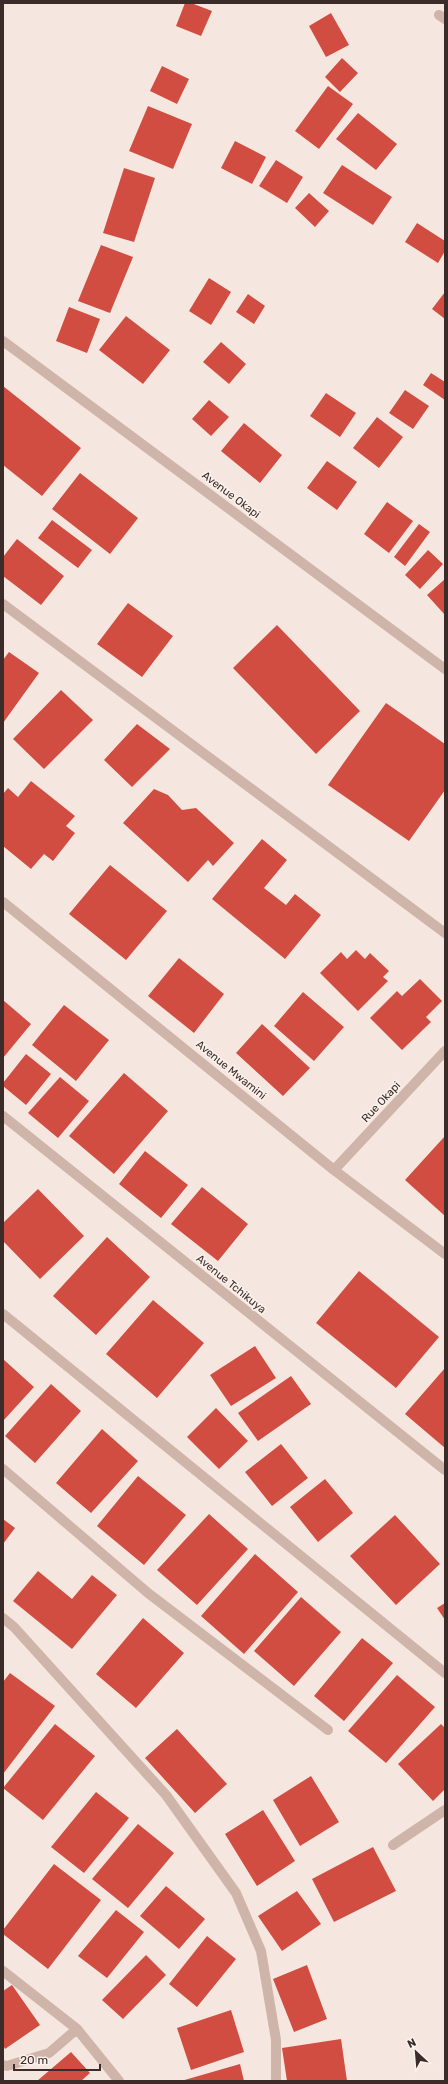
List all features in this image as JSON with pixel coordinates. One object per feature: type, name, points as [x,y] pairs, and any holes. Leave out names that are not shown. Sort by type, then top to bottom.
[{"type":"street","name":"Avenue Okapi","points":[[3,341],[445,669]]},
{"type":"street","points":[[3,604],[445,934]]},
{"type":"street","name":"Avenue Mwamini","points":[[3,902],[334,1170],[445,1254]]},
{"type":"street","name":"Rue Okapi","points":[[334,1170],[445,1051]]},
{"type":"street","name":"Avenue Tchikuya","points":[[3,1116],[445,1470]]},
{"type":"street","points":[[3,1314],[445,1673]]},
{"type":"street","points":[[3,1469],[148,1593],[328,1730]]},
{"type":"street","points":[[3,1618],[14,1627],[166,1795],[236,1893],[261,1951],[276,2040],[276,2081]]},
{"type":"street","points":[[393,1845],[445,1810]]},
{"type":"street","points":[[3,1971],[77,2029],[119,2081]]},
{"type":"street","points":[[3,2065],[7,2066],[49,2053],[77,2029]]},
{"type":"building","points":[[185,3],[191,3],[212,11],[201,36],[176,26]]},
{"type":"building","points":[[331,13],[349,45],[326,57],[309,26]]},
{"type":"building","points":[[342,58],[358,73],[340,92],[325,77]]},
{"type":"building","points":[[162,66],[189,79],[177,104],[150,91]]},
{"type":"building","points":[[328,86],[353,104],[319,149],[295,131]]},
{"type":"building","points":[[148,106],[192,124],[173,169],[129,151]]},
{"type":"building","points":[[358,113],[397,144],[376,170],[336,139]]},
{"type":"building","points":[[235,141],[266,157],[252,184],[221,168]]},
{"type":"building","points":[[276,160],[303,177],[287,203],[259,186]]},
{"type":"building","points":[[342,165],[392,197],[373,225],[323,193]]},
{"type":"building","points":[[124,168],[155,178],[134,242],[103,233]]},
{"type":"building","points":[[309,193],[329,211],[315,227],[295,208]]},
{"type":"building","points":[[417,223],[445,241],[445,251],[438,263],[405,242]]},
{"type":"building","points":[[101,245],[133,257],[110,313],[78,301]]},
{"type":"building","points":[[209,278],[231,292],[211,325],[189,311]]},
{"type":"building","points":[[445,292],[445,319],[432,309]]},
{"type":"building","points":[[248,294],[265,306],[254,324],[236,312]]},
{"type":"building","points":[[69,307],[100,319],[87,353],[56,341]]},
{"type":"building","points":[[126,316],[170,350],[143,384],[99,350]]},
{"type":"building","points":[[221,342],[246,364],[229,384],[203,362]]},
{"type":"building","points":[[431,373],[445,382],[445,400],[423,385]]},
{"type":"building","points":[[3,386],[81,448],[42,496],[3,465]]},
{"type":"building","points":[[405,390],[429,406],[413,429],[389,413]]},
{"type":"building","points":[[326,393],[356,413],[340,437],[310,416]]},
{"type":"building","points":[[209,400],[229,417],[211,436],[192,419]]},
{"type":"building","points":[[377,417],[403,437],[379,468],[353,448]]},
{"type":"building","points":[[244,423],[282,455],[260,483],[221,451]]},
{"type":"building","points":[[327,461],[357,482],[337,510],[307,488]]},
{"type":"building","points":[[80,473],[138,518],[110,554],[52,509]]},
{"type":"building","points":[[387,502],[413,521],[389,553],[364,534]]},
{"type":"building","points":[[52,520],[92,550],[78,568],[38,538]]},
{"type":"building","points":[[419,524],[430,532],[405,566],[394,557]]},
{"type":"building","points":[[17,539],[64,576],[41,605],[3,576],[3,557]]},
{"type":"building","points":[[428,550],[443,564],[420,589],[405,575]]},
{"type":"building","points":[[445,579],[445,615],[427,595]]},
{"type":"building","points":[[128,603],[173,636],[142,677],[97,644]]},
{"type":"building","points":[[277,625],[360,711],[316,754],[233,668]]},
{"type":"building","points":[[9,652],[39,673],[3,723],[3,660]]},
{"type":"building","points":[[61,690],[93,720],[44,769],[13,739]]},
{"type":"building","points":[[386,703],[445,744],[445,790],[409,841],[328,785]]},
{"type":"building","points":[[137,724],[170,749],[132,787],[104,760]]},
{"type":"building","points":[[31,781],[75,816],[66,826],[75,833],[53,861],[44,854],[31,869],[3,846],[3,794],[8,788],[18,797]]},
{"type":"building","points":[[154,789],[168,795],[182,810],[196,808],[234,843],[213,866],[208,860],[188,882],[123,823]]},
{"type":"building","points":[[262,839],[287,860],[264,888],[286,905],[295,894],[321,915],[285,959],[212,899]]},
{"type":"building","points":[[110,865],[167,911],[126,960],[69,914]]},
{"type":"building","points":[[356,950],[365,959],[370,953],[389,971],[383,977],[388,981],[358,1011],[320,973],[341,952],[347,959]]},
{"type":"building","points":[[179,958],[224,994],[194,1033],[148,996]]},
{"type":"building","points":[[420,979],[442,1001],[426,1017],[431,1022],[402,1050],[370,1018],[397,991],[402,996]]},
{"type":"building","points":[[303,992],[344,1027],[314,1061],[274,1026]]},
{"type":"building","points":[[3,1000],[31,1024],[3,1058]]},
{"type":"building","points":[[64,1005],[109,1040],[76,1081],[32,1045]]},
{"type":"building","points":[[262,1024],[310,1068],[283,1096],[236,1053]]},
{"type":"building","points":[[26,1054],[51,1074],[26,1105],[3,1086],[3,1083]]},
{"type":"building","points":[[124,1073],[168,1111],[114,1174],[69,1136]]},
{"type":"building","points":[[60,1077],[89,1101],[58,1138],[28,1113]]},
{"type":"building","points":[[445,1136],[445,1216],[405,1180]]},
{"type":"building","points":[[145,1151],[188,1185],[161,1218],[119,1184]]},
{"type":"building","points":[[202,1187],[248,1224],[218,1261],[171,1224]]},
{"type":"building","points":[[38,1189],[84,1236],[40,1279],[3,1241],[3,1223]]},
{"type":"building","points":[[107,1237],[150,1277],[96,1335],[53,1296]]},
{"type":"building","points":[[359,1271],[439,1337],[396,1388],[316,1323]]},
{"type":"building","points":[[153,1300],[204,1343],[157,1398],[106,1354]]},
{"type":"building","points":[[255,1346],[276,1378],[231,1406],[210,1375]]},
{"type":"building","points":[[3,1359],[34,1387],[3,1421]]},
{"type":"building","points":[[445,1368],[445,1448],[405,1414]]},
{"type":"building","points":[[291,1376],[311,1404],[258,1441],[238,1413]]},
{"type":"building","points":[[51,1384],[81,1411],[35,1463],[5,1436]]},
{"type":"building","points":[[216,1408],[248,1441],[219,1469],[187,1437]]},
{"type":"building","points":[[102,1429],[138,1461],[91,1513],[56,1483]]},
{"type":"building","points":[[281,1444],[308,1478],[272,1506],[245,1472]]},
{"type":"building","points":[[138,1476],[186,1515],[144,1565],[97,1526]]},
{"type":"building","points":[[325,1479],[353,1513],[318,1542],[290,1507]]},
{"type":"building","points":[[209,1514],[248,1549],[197,1605],[157,1570]]},
{"type":"building","points":[[395,1515],[440,1564],[396,1605],[350,1556]]},
{"type":"building","points":[[3,1519],[15,1528],[3,1544]]},
{"type":"building","points":[[255,1554],[298,1592],[244,1654],[201,1616]]},
{"type":"building","points":[[38,1571],[72,1599],[92,1575],[117,1595],[72,1649],[13,1601]]},
{"type":"building","points":[[301,1597],[341,1632],[294,1686],[254,1651]]},
{"type":"building","points":[[445,1603],[445,1620],[437,1608]]},
{"type":"building","points":[[143,1618],[184,1653],[136,1708],[96,1674]]},
{"type":"building","points":[[362,1638],[393,1663],[344,1721],[314,1696]]},
{"type":"building","points":[[10,1673],[55,1706],[3,1774],[3,1682]]},
{"type":"building","points":[[397,1675],[435,1707],[386,1763],[348,1731]]},
{"type":"building","points":[[55,1724],[95,1756],[43,1820],[3,1788]]},
{"type":"building","points":[[441,1724],[445,1728],[445,1789],[433,1801],[398,1764]]},
{"type":"building","points":[[177,1729],[227,1784],[195,1813],[145,1758]]},
{"type":"building","points":[[311,1776],[339,1822],[300,1846],[273,1800]]},
{"type":"building","points":[[96,1792],[129,1818],[84,1873],[51,1847]]},
{"type":"building","points":[[263,1810],[295,1861],[257,1886],[225,1834]]},
{"type":"building","points":[[138,1824],[174,1853],[128,1908],[92,1879]]},
{"type":"building","points":[[373,1847],[396,1891],[334,1922],[312,1879]]},
{"type":"building","points":[[54,1864],[101,1900],[48,1969],[3,1934],[3,1930]]},
{"type":"building","points":[[166,1886],[205,1919],[179,1949],[140,1916]]},
{"type":"building","points":[[297,1891],[321,1924],[282,1951],[258,1916]]},
{"type":"building","points":[[116,1910],[144,1932],[107,1978],[78,1956]]},
{"type":"building","points":[[207,1936],[236,1959],[197,2007],[169,1984]]},
{"type":"building","points":[[146,1955],[166,1975],[123,2019],[102,2000]]},
{"type":"building","points":[[307,1965],[327,2019],[294,2032],[273,1979]]},
{"type":"building","points":[[12,1985],[40,2025],[5,2049],[3,2045],[3,1991]]},
{"type":"building","points":[[231,2010],[244,2052],[191,2070],[177,2028]]},
{"type":"building","points":[[341,2039],[347,2081],[287,2081],[282,2048]]},
{"type":"building","points":[[71,2052],[90,2073],[81,2081],[37,2081]]},
{"type":"building","points":[[240,2064],[244,2081],[181,2081]]}]
